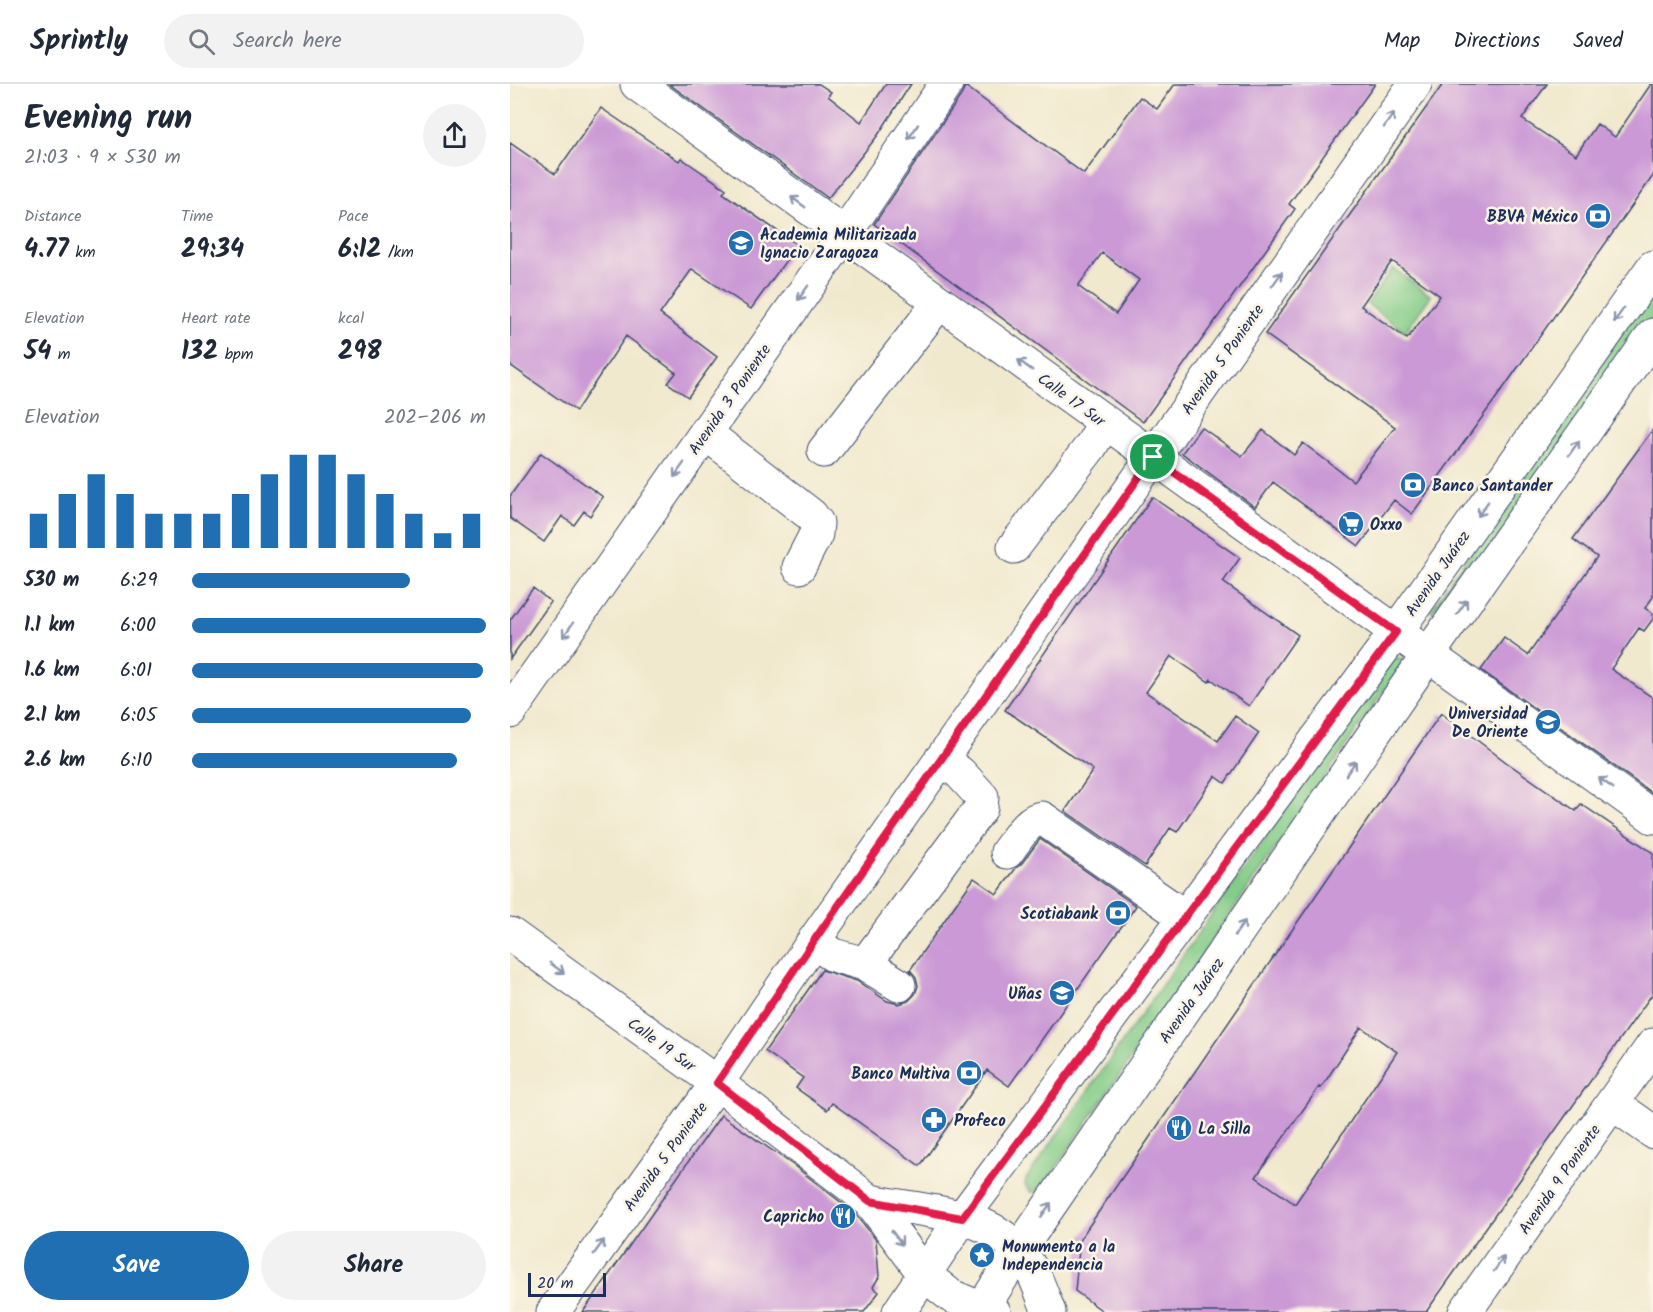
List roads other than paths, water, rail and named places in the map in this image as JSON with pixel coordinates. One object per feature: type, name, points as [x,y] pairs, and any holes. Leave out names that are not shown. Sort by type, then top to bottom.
[{"type":"street","name":"Calle 17 Sur","points":[[637,84],[1653,818]]},
{"type":"street","name":"Avenida 3 Poniente","points":[[510,712],[844,235],[946,84]]},
{"type":"street","name":"Avenida 5 Poniente","points":[[553,1312],[717,1083],[813,942],[1415,84]]},
{"type":"street","name":"Avenida Juárez","points":[[899,1312],[962,1218],[1396,632],[1653,267]]},
{"type":"street","points":[[824,451],[939,303]]},
{"type":"street","name":"Avenida Juárez","points":[[985,1311],[1018,1250],[1428,655],[1653,335]]},
{"type":"street","points":[[1014,547],[1091,446],[1105,423]]},
{"type":"street","points":[[706,431],[811,515],[817,523],[816,534],[799,567]]},
{"type":"street","points":[[865,964],[981,808],[982,797],[960,773],[941,759]]},
{"type":"street","points":[[1007,852],[1035,818],[1042,818],[1185,917]]},
{"type":"street","name":"Calle 19 Sur","points":[[510,934],[717,1083],[870,1201],[925,1275],[951,1296],[985,1311]]},
{"type":"street","points":[[813,942],[833,955],[865,964],[899,985]]},
{"type":"street","name":"Avenida 9 Poniente","points":[[1479,1307],[1612,1103],[1653,1045]]},
{"type":"street","points":[[1612,1103],[1653,1132]]},
{"type":"street","name":"Calle 19 Sur","points":[[870,1201],[962,1218],[997,1231],[1018,1250],[1034,1276],[1049,1312]]},
{"type":"place","name":"BBVA México","points":[[1598,216]]},
{"type":"place","name":"Academia Militarizada Ignacio Zaragoza","points":[[741,243]]},
{"type":"place","name":"Banco Santander","points":[[1413,485]]},
{"type":"place","name":"Oxxo","points":[[1351,524]]},
{"type":"place","name":"Universidad De Oriente","points":[[1548,722]]},
{"type":"place","name":"Scotiabank","points":[[1118,913]]},
{"type":"place","name":"Uñas","points":[[1062,993]]},
{"type":"place","name":"Banco Multiva","points":[[969,1073]]},
{"type":"place","name":"Profeco","points":[[934,1120]]},
{"type":"place","name":"La Silla","points":[[1179,1128]]},
{"type":"place","name":"Capricho","points":[[843,1216]]},
{"type":"place","name":"Monumento a la Independencia","points":[[982,1255]]}]
